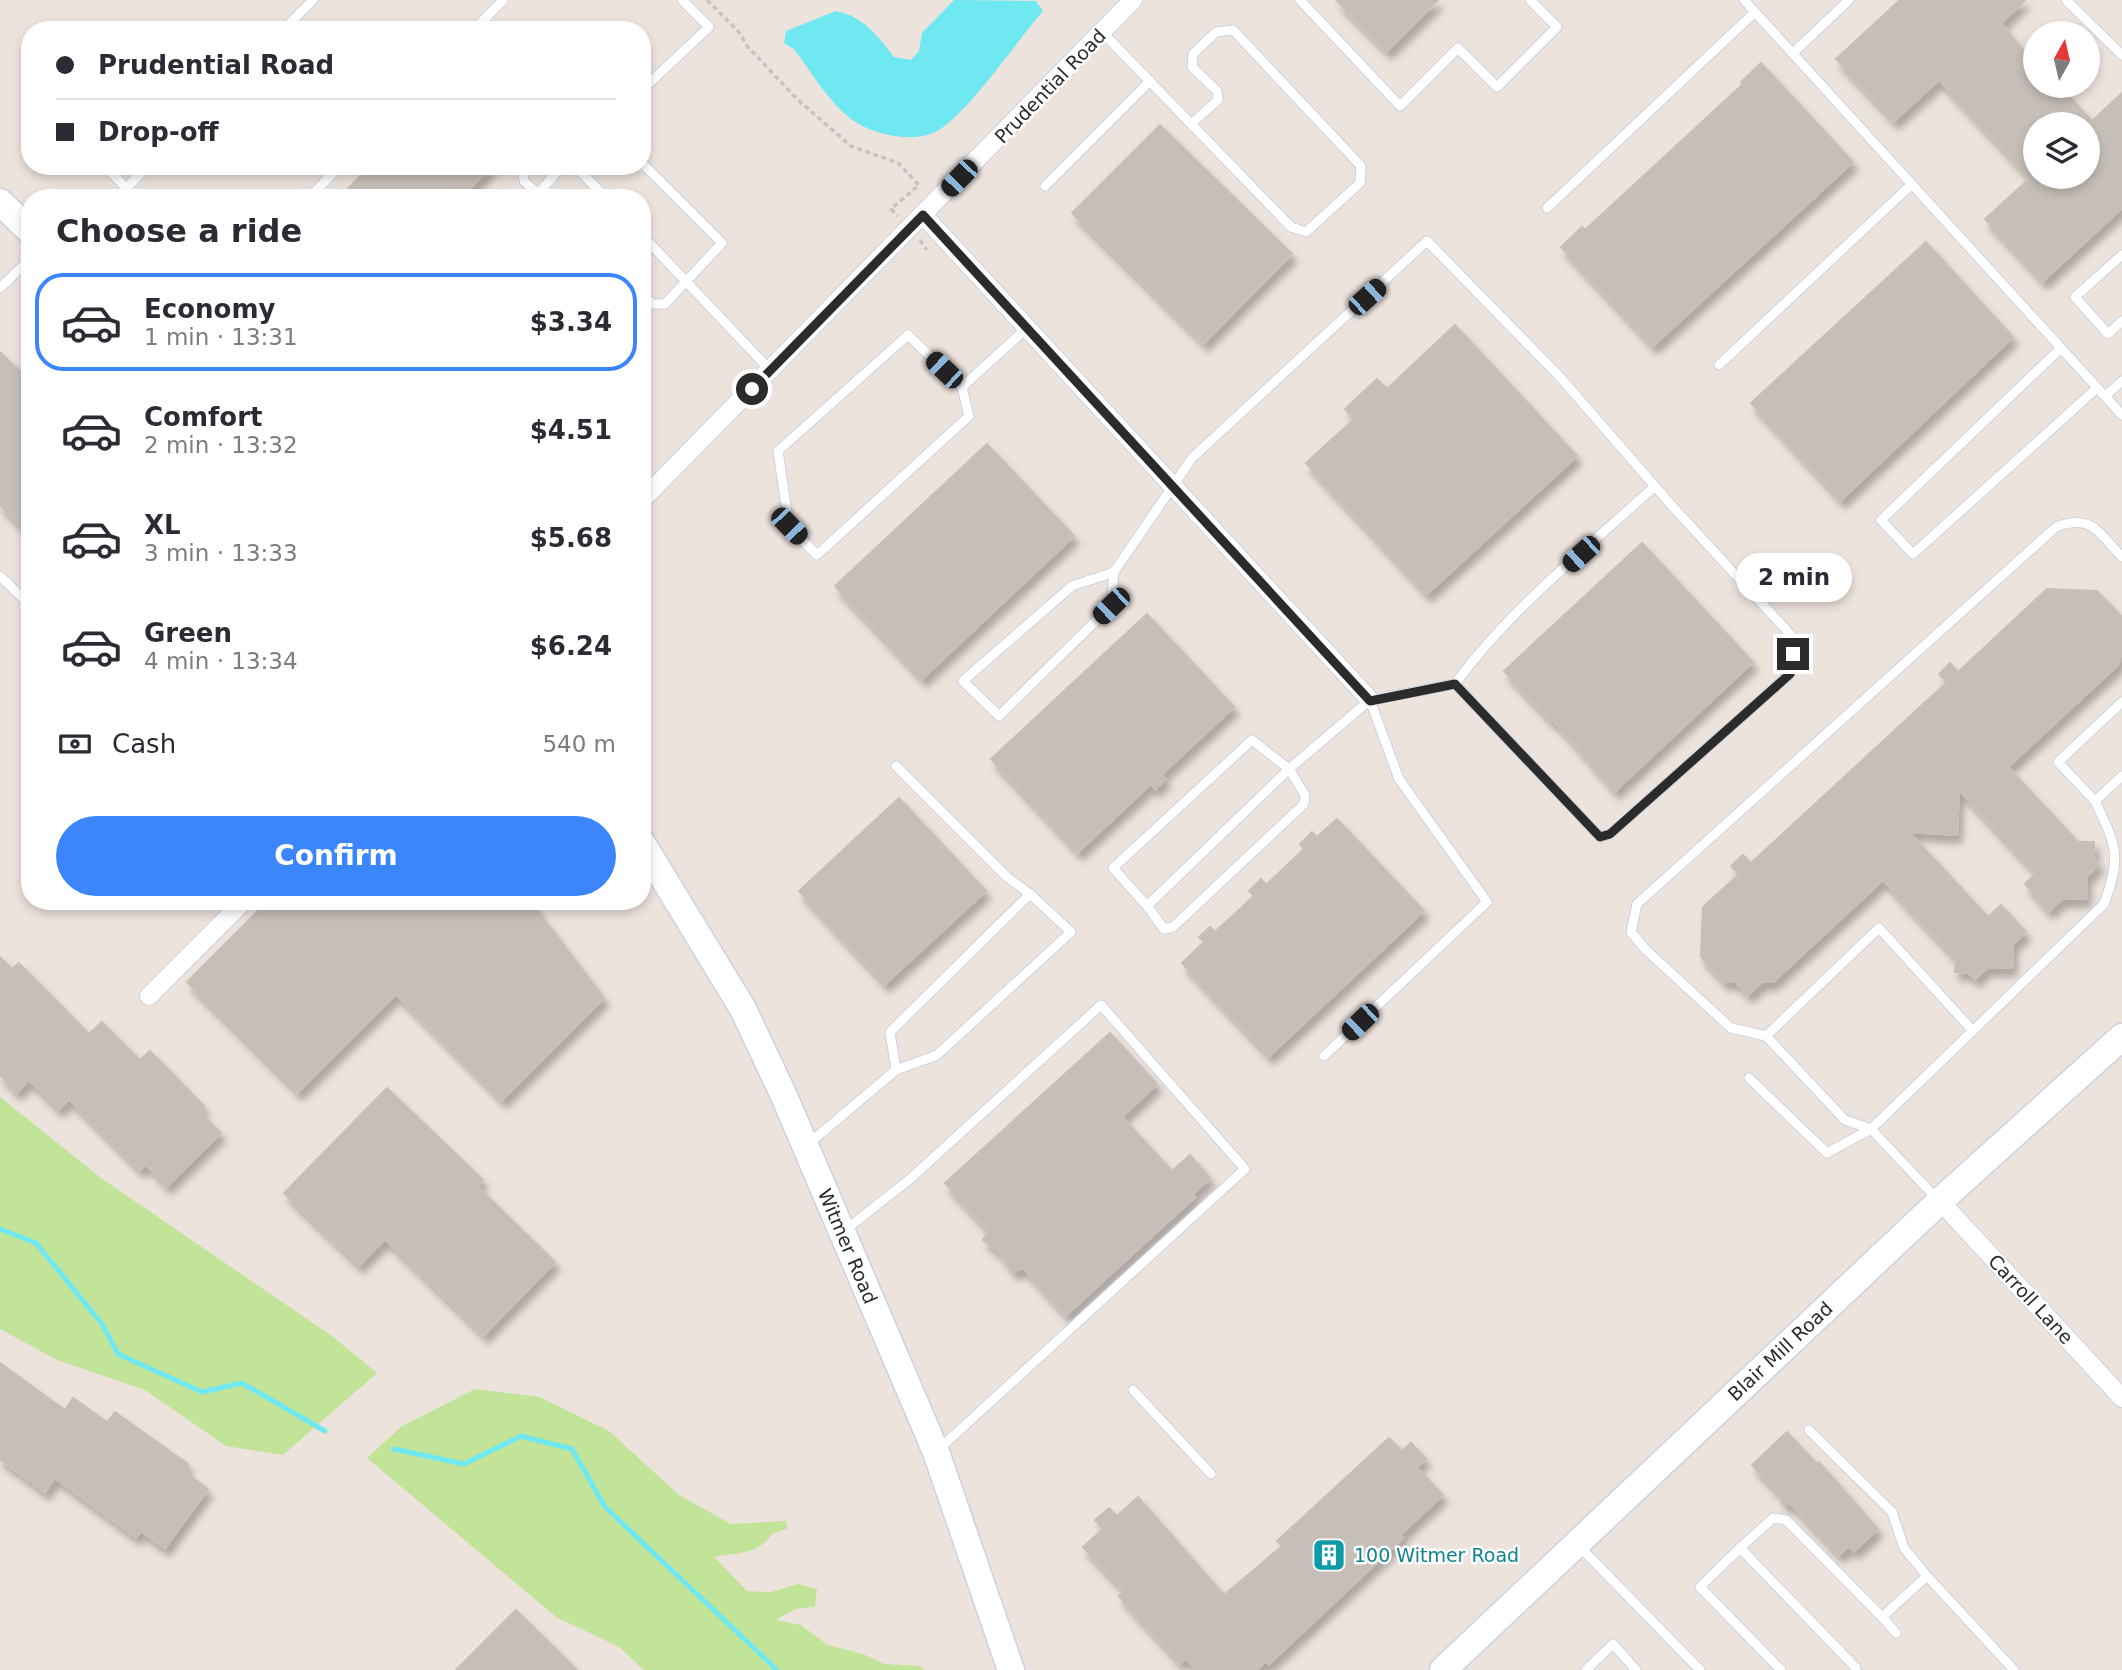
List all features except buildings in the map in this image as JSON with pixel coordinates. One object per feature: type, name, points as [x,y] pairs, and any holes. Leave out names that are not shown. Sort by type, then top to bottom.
[{"type":"street","name":"Prudential Road","points":[[651,491],[1133,0]]},
{"type":"street","points":[[0,202],[21,222]]},
{"type":"street","points":[[923,215],[1370,701]]},
{"type":"street","name":"Witmer Road","points":[[651,858],[743,1010],[806,1146],[936,1452],[1010,1670]]},
{"type":"street","points":[[149,996],[235,910]]},
{"type":"street","name":"Blair Mill Road","points":[[1443,1670],[1940,1201],[2122,1037]]},
{"type":"street","name":"Carroll Lane","points":[[1940,1201],[2122,1398]]},
{"type":"lane","points":[[483,21],[503,0]]},
{"type":"lane","points":[[651,82],[709,27],[682,0]]},
{"type":"lane","points":[[1300,0],[1400,106],[1458,48],[1497,87],[1557,27],[1530,0]]},
{"type":"lane","points":[[1744,0],[2122,415]]},
{"type":"lane","points":[[1793,53],[1849,0]]},
{"type":"lane","points":[[2066,0],[2122,55]]},
{"type":"lane","points":[[291,21],[309,1]]},
{"type":"lane","points":[[1547,208],[1755,12]]},
{"type":"lane","points":[[1102,32],[1150,81],[1191,124],[1291,227],[1306,232],[1360,183],[1361,166],[1233,30],[1216,32],[1193,54],[1192,67],[1217,91],[1218,100],[1191,124]]},
{"type":"lane","points":[[1045,186],[1150,81]]},
{"type":"lane","points":[[651,172],[722,243],[685,279],[665,304],[651,303]]},
{"type":"lane","points":[[114,175],[126,188],[139,175]]},
{"type":"lane","points":[[318,189],[331,175]]},
{"type":"lane","points":[[523,175],[524,181],[533,189]]},
{"type":"lane","points":[[584,175],[597,189]]},
{"type":"lane","points":[[1719,365],[1912,184]]},
{"type":"lane","points":[[1114,572],[1072,586],[963,681],[999,716],[1111,606],[1114,572],[1192,458],[1427,242],[1560,377],[1791,635],[1790,674],[1610,834],[1600,837],[1455,684]]},
{"type":"lane","points":[[651,244],[771,370]]},
{"type":"lane","points":[[2122,255],[2076,297],[2108,334],[2122,321]]},
{"type":"lane","points":[[0,288],[21,268]]},
{"type":"lane","points":[[962,387],[1027,328]]},
{"type":"lane","points":[[908,335],[962,387],[969,416],[817,555],[789,526],[778,451],[908,335]]},
{"type":"lane","points":[[2061,348],[1881,520],[1913,554],[2097,388]]},
{"type":"lane","points":[[2105,396],[2122,381]]},
{"type":"lane","points":[[1147,906],[1289,769],[1370,701],[1455,684],[1478,652],[1508,621],[1655,486]]},
{"type":"lane","points":[[1940,1201],[1871,1129],[1845,1120],[1766,1035],[1731,1028],[1646,950],[1631,932],[1637,904],[2056,527],[2076,519],[2090,523],[2122,557]]},
{"type":"lane","points":[[0,576],[21,596]]},
{"type":"lane","points":[[1324,1056],[1487,902],[1399,779],[1370,701]]},
{"type":"lane","points":[[1749,1078],[1828,1153],[1871,1129],[2104,904],[2116,880],[2119,852],[2095,801],[2058,762],[2122,702]]},
{"type":"lane","points":[[1252,740],[1289,769],[1305,795],[1304,804],[1173,927],[1164,929],[1113,868],[1252,740]]},
{"type":"lane","points":[[806,1146],[896,1070],[937,1055],[1071,932],[1007,877],[896,766]]},
{"type":"lane","points":[[2095,801],[2122,776]]},
{"type":"lane","points":[[896,1070],[890,1032],[1030,894]]},
{"type":"lane","points":[[1766,1035],[1879,928],[1973,1031]]},
{"type":"lane","points":[[842,1232],[910,1179],[1101,1005],[1245,1169],[1008,1389],[936,1452]]},
{"type":"lane","points":[[1133,1390],[1211,1474]]},
{"type":"lane","points":[[1809,1430],[1892,1512],[1904,1548],[2014,1670]]},
{"type":"lane","points":[[1781,1670],[1700,1587],[1773,1518],[1786,1520],[1896,1633]]},
{"type":"lane","points":[[1576,1543],[1700,1670]]},
{"type":"lane","points":[[1740,1548],[1856,1668]]},
{"type":"lane","points":[[1882,1617],[1927,1576]]},
{"type":"lane","points":[[1586,1670],[1613,1644],[1636,1670]]},
{"type":"path","points":[[707,0],[798,100],[851,146],[898,163],[919,185],[891,209]]},
{"type":"green space","points":[[0,1097],[101,1178],[332,1336],[377,1373],[283,1455],[226,1446],[145,1390],[57,1360],[0,1329]]},
{"type":"green space","points":[[475,1389],[540,1397],[609,1431],[679,1495],[731,1524],[786,1521],[787,1529],[773,1533],[754,1549],[714,1557],[747,1591],[771,1592],[798,1584],[817,1589],[815,1607],[795,1609],[776,1620],[801,1625],[828,1645],[863,1654],[885,1664],[920,1666],[925,1670],[644,1670],[619,1647],[556,1617],[367,1458],[402,1426]]},
{"type":"water","points":[[954,0],[1036,1],[1043,11],[959,113],[945,126],[923,136],[901,137],[879,133],[851,119],[827,95],[794,49],[784,43],[786,31],[836,11],[863,23],[894,57],[911,60],[919,51],[922,33]]},
{"type":"waterway","points":[[0,1229],[36,1243],[102,1324],[118,1354],[202,1392],[242,1383],[325,1431]]},
{"type":"waterway","points":[[394,1449],[464,1464],[521,1436],[572,1449],[605,1507],[777,1670]]},
{"type":"place","name":"100 Witmer Road","points":[[1329,1555]]},
{"type":"route","points":[[752,389],[923,215],[1370,701],[1455,684],[1600,837],[1610,834],[1790,674],[1793,654]]}]
